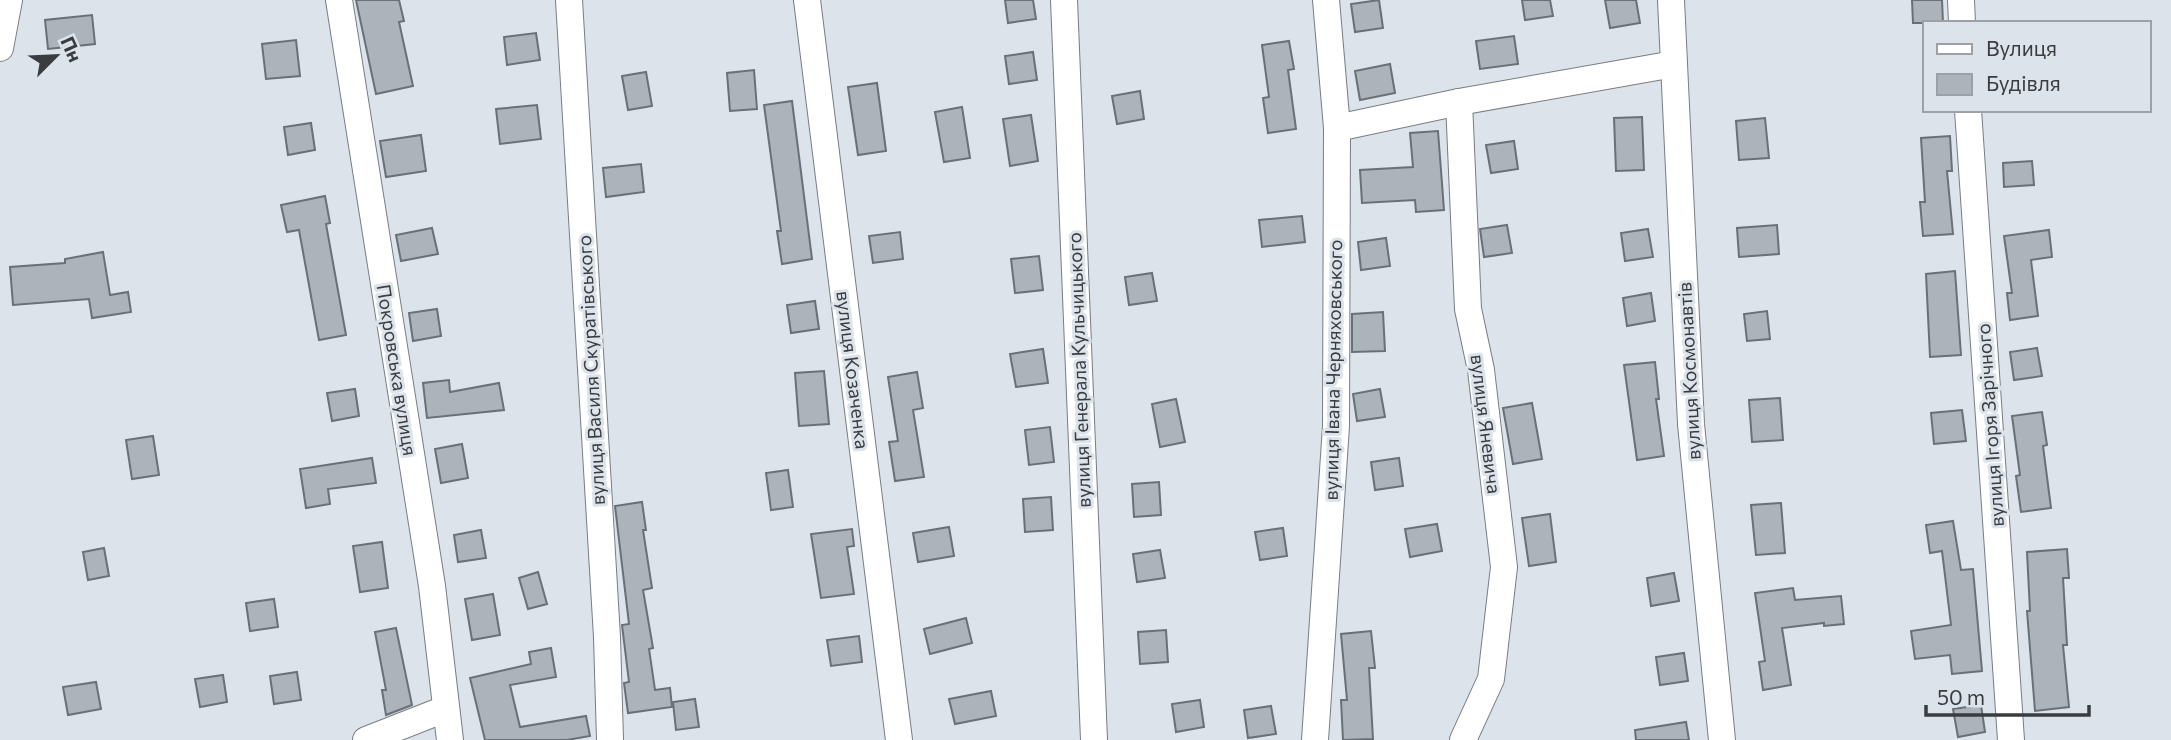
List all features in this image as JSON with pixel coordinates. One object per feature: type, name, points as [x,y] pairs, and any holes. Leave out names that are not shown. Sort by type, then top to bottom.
[{"type":"street","points":[[0,48],[9,0]]},
{"type":"street","name":"Покровська вулиця","points":[[339,0],[432,586],[450,740]]},
{"type":"street","name":"вулиця Василя Скуратівського","points":[[569,0],[607,637],[610,740]]},
{"type":"street","name":"вулиця Козаченка","points":[[807,0],[900,740]]},
{"type":"street","name":"вулиця Генерала Кульчицького","points":[[1064,0],[1094,740]]},
{"type":"street","name":"вулиця Івана Черняховського","points":[[1315,740],[1336,426],[1337,128],[1326,0]]},
{"type":"street","name":"вулиця Космонавтів","points":[[1671,0],[1691,424],[1723,740]]},
{"type":"street","points":[[1961,0],[1962,21]]},
{"type":"street","points":[[1337,128],[1459,102],[1674,64]]},
{"type":"street","name":"вулиця Яневича","points":[[1459,102],[1468,309],[1481,370],[1504,568],[1491,679],[1464,740]]},
{"type":"street","name":"вулиця Ігоря Зарічного","points":[[1968,112],[2011,740]]},
{"type":"street","points":[[366,740],[445,709]]},
{"type":"building","points":[[356,0],[399,0],[404,21],[399,22],[413,86],[376,94]]},
{"type":"building","points":[[1005,0],[1033,0],[1036,19],[1008,23]]},
{"type":"building","points":[[1379,0],[1383,28],[1355,32],[1351,4]]},
{"type":"building","points":[[1522,0],[1550,0],[1553,16],[1525,20]]},
{"type":"building","points":[[1605,0],[1636,0],[1640,23],[1610,28]]},
{"type":"building","points":[[1912,0],[1942,0],[1943,21],[1913,23]]},
{"type":"building","points":[[92,15],[95,44],[48,49],[45,20]]},
{"type":"building","points":[[536,33],[540,60],[507,65],[504,37]]},
{"type":"building","points":[[1514,36],[1518,64],[1480,69],[1476,41]]},
{"type":"building","points":[[296,40],[300,76],[266,79],[262,44]]},
{"type":"building","points":[[1289,41],[1294,69],[1288,70],[1296,129],[1268,133],[1263,98],[1269,97],[1262,45]]},
{"type":"building","points":[[1033,52],[1037,80],[1009,84],[1005,56]]},
{"type":"building","points":[[1390,64],[1395,93],[1360,100],[1355,71]]},
{"type":"building","points":[[754,70],[757,109],[730,111],[727,73]]},
{"type":"building","points":[[646,72],[652,106],[628,110],[622,76]]},
{"type":"building","points":[[877,83],[886,151],[858,155],[848,87]]},
{"type":"building","points":[[1140,91],[1144,119],[1117,124],[1112,96]]},
{"type":"building","points":[[792,101],[812,259],[782,264],[777,231],[781,231],[764,105]]},
{"type":"building","points":[[537,105],[541,139],[500,144],[496,109]]},
{"type":"building","points":[[962,107],[970,158],[944,162],[935,112]]},
{"type":"building","points":[[1031,115],[1038,161],[1010,166],[1003,119]]},
{"type":"building","points":[[1642,117],[1644,170],[1616,171],[1614,118]]},
{"type":"building","points":[[1765,118],[1769,158],[1739,160],[1736,121]]},
{"type":"building","points":[[311,123],[315,150],[288,155],[284,127]]},
{"type":"building","points":[[1438,131],[1444,210],[1416,212],[1415,200],[1362,203],[1360,170],[1413,167],[1410,133]]},
{"type":"building","points":[[421,135],[426,171],[386,177],[380,141]]},
{"type":"building","points":[[1950,136],[1952,171],[1947,171],[1953,234],[1923,236],[1920,202],[1925,202],[1921,138]]},
{"type":"building","points":[[1514,141],[1518,169],[1491,173],[1486,145]]},
{"type":"building","points":[[2032,161],[2034,185],[2004,187],[2003,163]]},
{"type":"building","points":[[641,164],[644,192],[606,197],[603,168]]},
{"type":"building","points":[[325,196],[330,223],[326,224],[346,335],[319,340],[299,230],[287,232],[281,205]]},
{"type":"building","points":[[1302,216],[1305,242],[1262,247],[1259,220]]},
{"type":"building","points":[[1507,225],[1512,253],[1484,257],[1480,229]]},
{"type":"building","points":[[1777,225],[1779,254],[1739,257],[1737,228]]},
{"type":"building","points":[[432,228],[438,254],[401,261],[396,235]]},
{"type":"building","points":[[1648,229],[1653,257],[1625,261],[1621,233]]},
{"type":"building","points":[[2049,230],[2052,257],[2031,260],[2038,316],[2010,320],[2007,293],[2012,293],[2004,236]]},
{"type":"building","points":[[900,232],[903,259],[873,263],[869,236]]},
{"type":"building","points":[[1386,238],[1390,266],[1361,270],[1358,242]]},
{"type":"building","points":[[103,252],[110,295],[128,292],[131,312],[92,318],[89,299],[13,305],[10,267],[65,263],[65,259]]},
{"type":"building","points":[[1039,256],[1043,290],[1015,293],[1011,259]]},
{"type":"building","points":[[1955,271],[1961,355],[1930,357],[1926,274]]},
{"type":"building","points":[[1152,273],[1157,301],[1129,305],[1125,277]]},
{"type":"building","points":[[1651,293],[1655,321],[1627,326],[1623,298]]},
{"type":"building","points":[[815,301],[819,329],[791,333],[787,305]]},
{"type":"building","points":[[437,309],[441,336],[413,341],[409,313]]},
{"type":"building","points":[[1767,311],[1770,339],[1747,341],[1744,314]]},
{"type":"building","points":[[1383,312],[1385,351],[1352,352],[1352,314]]},
{"type":"building","points":[[2037,348],[2042,376],[2014,380],[2010,352]]},
{"type":"building","points":[[1043,349],[1048,383],[1016,387],[1010,354]]},
{"type":"building","points":[[1655,362],[1659,399],[1656,399],[1664,456],[1637,460],[1624,365]]},
{"type":"building","points":[[824,371],[829,424],[799,426],[795,373]]},
{"type":"building","points":[[917,372],[923,408],[913,410],[924,477],[895,481],[889,442],[898,441],[888,377]]},
{"type":"building","points":[[449,380],[450,392],[499,383],[504,410],[427,418],[423,383]]},
{"type":"building","points":[[355,389],[359,416],[332,421],[327,393]]},
{"type":"building","points":[[1380,389],[1385,417],[1357,421],[1353,394]]},
{"type":"building","points":[[1780,398],[1783,440],[1752,442],[1749,400]]},
{"type":"building","points":[[1176,399],[1185,442],[1160,447],[1152,404]]},
{"type":"building","points":[[1532,403],[1542,459],[1513,464],[1503,408]]},
{"type":"building","points":[[1962,410],[1966,441],[1934,444],[1931,413]]},
{"type":"building","points":[[2042,412],[2047,445],[2043,446],[2051,508],[2021,512],[2016,476],[2020,475],[2012,416]]},
{"type":"building","points":[[1050,427],[1054,462],[1029,465],[1025,430]]},
{"type":"building","points":[[153,436],[159,475],[132,479],[126,440]]},
{"type":"building","points":[[462,444],[468,478],[441,483],[435,449]]},
{"type":"building","points":[[372,458],[376,483],[328,489],[330,504],[306,508],[300,469]]},
{"type":"building","points":[[1399,458],[1403,486],[1375,490],[1371,462]]},
{"type":"building","points":[[788,470],[793,507],[771,510],[766,473]]},
{"type":"building","points":[[1159,482],[1161,515],[1134,517],[1132,484]]},
{"type":"building","points":[[1051,497],[1053,530],[1025,532],[1023,499]]},
{"type":"building","points":[[642,502],[646,530],[643,530],[652,588],[643,590],[653,648],[649,649],[655,690],[670,688],[672,707],[628,713],[624,683],[629,682],[622,625],[629,624],[615,506]]},
{"type":"building","points":[[1781,503],[1785,553],[1756,555],[1751,505]]},
{"type":"building","points":[[1550,514],[1556,562],[1529,566],[1522,518]]},
{"type":"building","points":[[1953,521],[1961,570],[1973,569],[1982,671],[1952,674],[1950,655],[1915,659],[1911,631],[1951,625],[1942,551],[1930,553],[1926,525]]},
{"type":"building","points":[[1437,524],[1442,551],[1410,557],[1405,529]]},
{"type":"building","points":[[949,527],[954,556],[918,562],[913,533]]},
{"type":"building","points":[[1283,528],[1287,556],[1260,560],[1255,532]]},
{"type":"building","points":[[852,529],[854,546],[847,547],[854,594],[821,598],[811,534]]},
{"type":"building","points":[[481,530],[486,558],[458,562],[454,535]]},
{"type":"building","points":[[382,542],[388,588],[360,592],[353,546]]},
{"type":"building","points":[[104,548],[109,576],[88,580],[83,552]]},
{"type":"building","points":[[2067,549],[2069,578],[2063,578],[2067,645],[2063,645],[2069,707],[2035,711],[2027,611],[2030,611],[2027,552]]},
{"type":"building","points":[[1160,550],[1165,578],[1137,582],[1133,554]]},
{"type":"building","points":[[538,572],[547,604],[528,609],[519,578]]},
{"type":"building","points":[[1674,573],[1679,601],[1651,606],[1647,578]]},
{"type":"building","points":[[1793,588],[1795,600],[1841,596],[1844,624],[1824,626],[1824,623],[1782,628],[1791,685],[1763,690],[1759,662],[1765,661],[1755,593]]},
{"type":"building","points":[[493,594],[500,635],[472,640],[465,599]]},
{"type":"building","points":[[274,599],[278,627],[250,631],[246,603]]},
{"type":"building","points":[[966,618],[972,643],[930,654],[924,629]]},
{"type":"building","points":[[396,628],[412,705],[386,715],[382,690],[386,690],[375,632]]},
{"type":"building","points":[[1166,630],[1168,662],[1140,664],[1138,632]]},
{"type":"building","points":[[1371,631],[1375,668],[1369,668],[1373,739],[1343,740],[1341,700],[1347,700],[1341,634]]},
{"type":"building","points":[[859,636],[862,662],[831,666],[827,640]]},
{"type":"building","points":[[551,648],[556,677],[510,685],[520,727],[586,716],[590,736],[567,740],[485,740],[470,678],[531,664],[529,652]]},
{"type":"building","points":[[1684,653],[1688,681],[1660,685],[1656,657]]},
{"type":"building","points":[[297,672],[301,700],[274,704],[270,676]]},
{"type":"building","points":[[223,675],[227,702],[200,707],[195,679]]},
{"type":"building","points":[[96,682],[101,709],[68,715],[63,687]]},
{"type":"building","points":[[991,691],[996,716],[955,724],[949,699]]},
{"type":"building","points":[[695,699],[699,727],[676,730],[673,702]]},
{"type":"building","points":[[1200,700],[1204,727],[1176,732],[1172,704]]},
{"type":"building","points":[[1981,705],[1985,732],[1958,737],[1953,709]]},
{"type":"building","points":[[1271,706],[1276,734],[1248,738],[1244,710]]},
{"type":"building","points":[[1686,722],[1689,740],[1636,740],[1635,730]]}]
